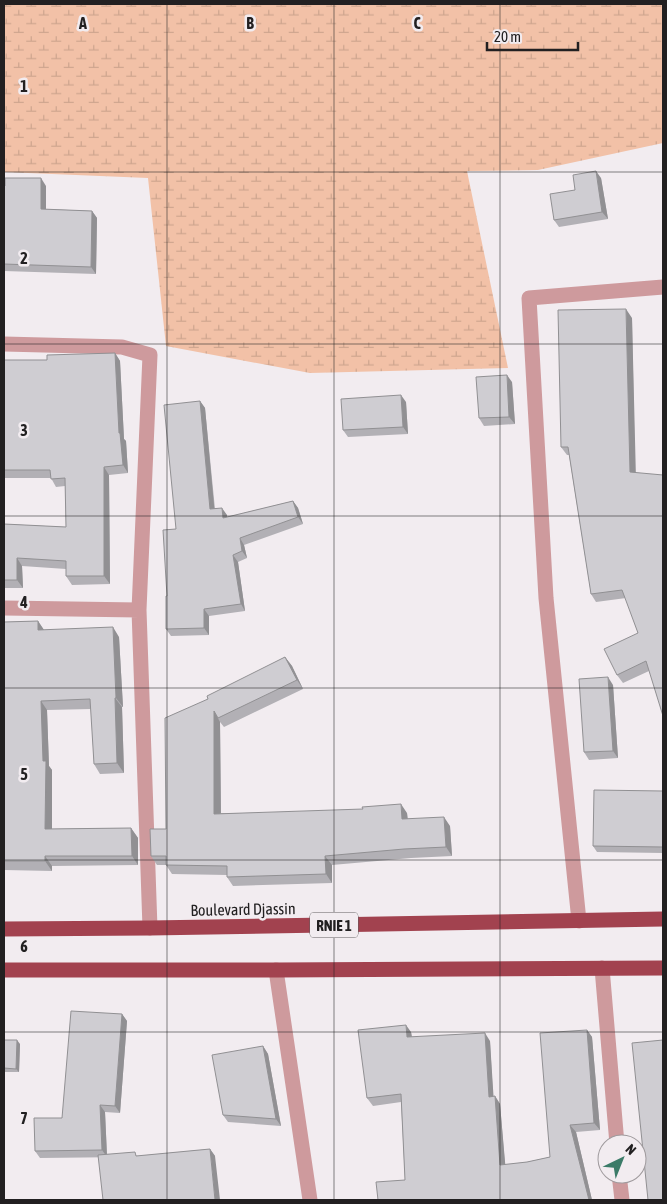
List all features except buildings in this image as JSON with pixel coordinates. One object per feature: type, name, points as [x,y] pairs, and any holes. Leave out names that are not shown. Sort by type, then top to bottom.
[{"type":"highway","name":"Boulevard Djassin","points":[[4,929],[663,919]]},
{"type":"highway","points":[[4,970],[663,968]]},
{"type":"street","points":[[579,921],[546,598],[529,298],[663,287]]},
{"type":"street","points":[[4,344],[122,347],[150,355],[139,610],[150,928]]},
{"type":"street","points":[[4,608],[139,610]]},
{"type":"street","points":[[602,968],[616,1134]]},
{"type":"street","points":[[276,970],[310,1200]]},
{"type":"street","points":[[620,1184],[622,1200]]},
{"type":"green space","points":[[4,4],[663,4],[663,143],[538,170],[467,171],[508,368],[310,373],[166,346],[148,178],[4,172]]}]
